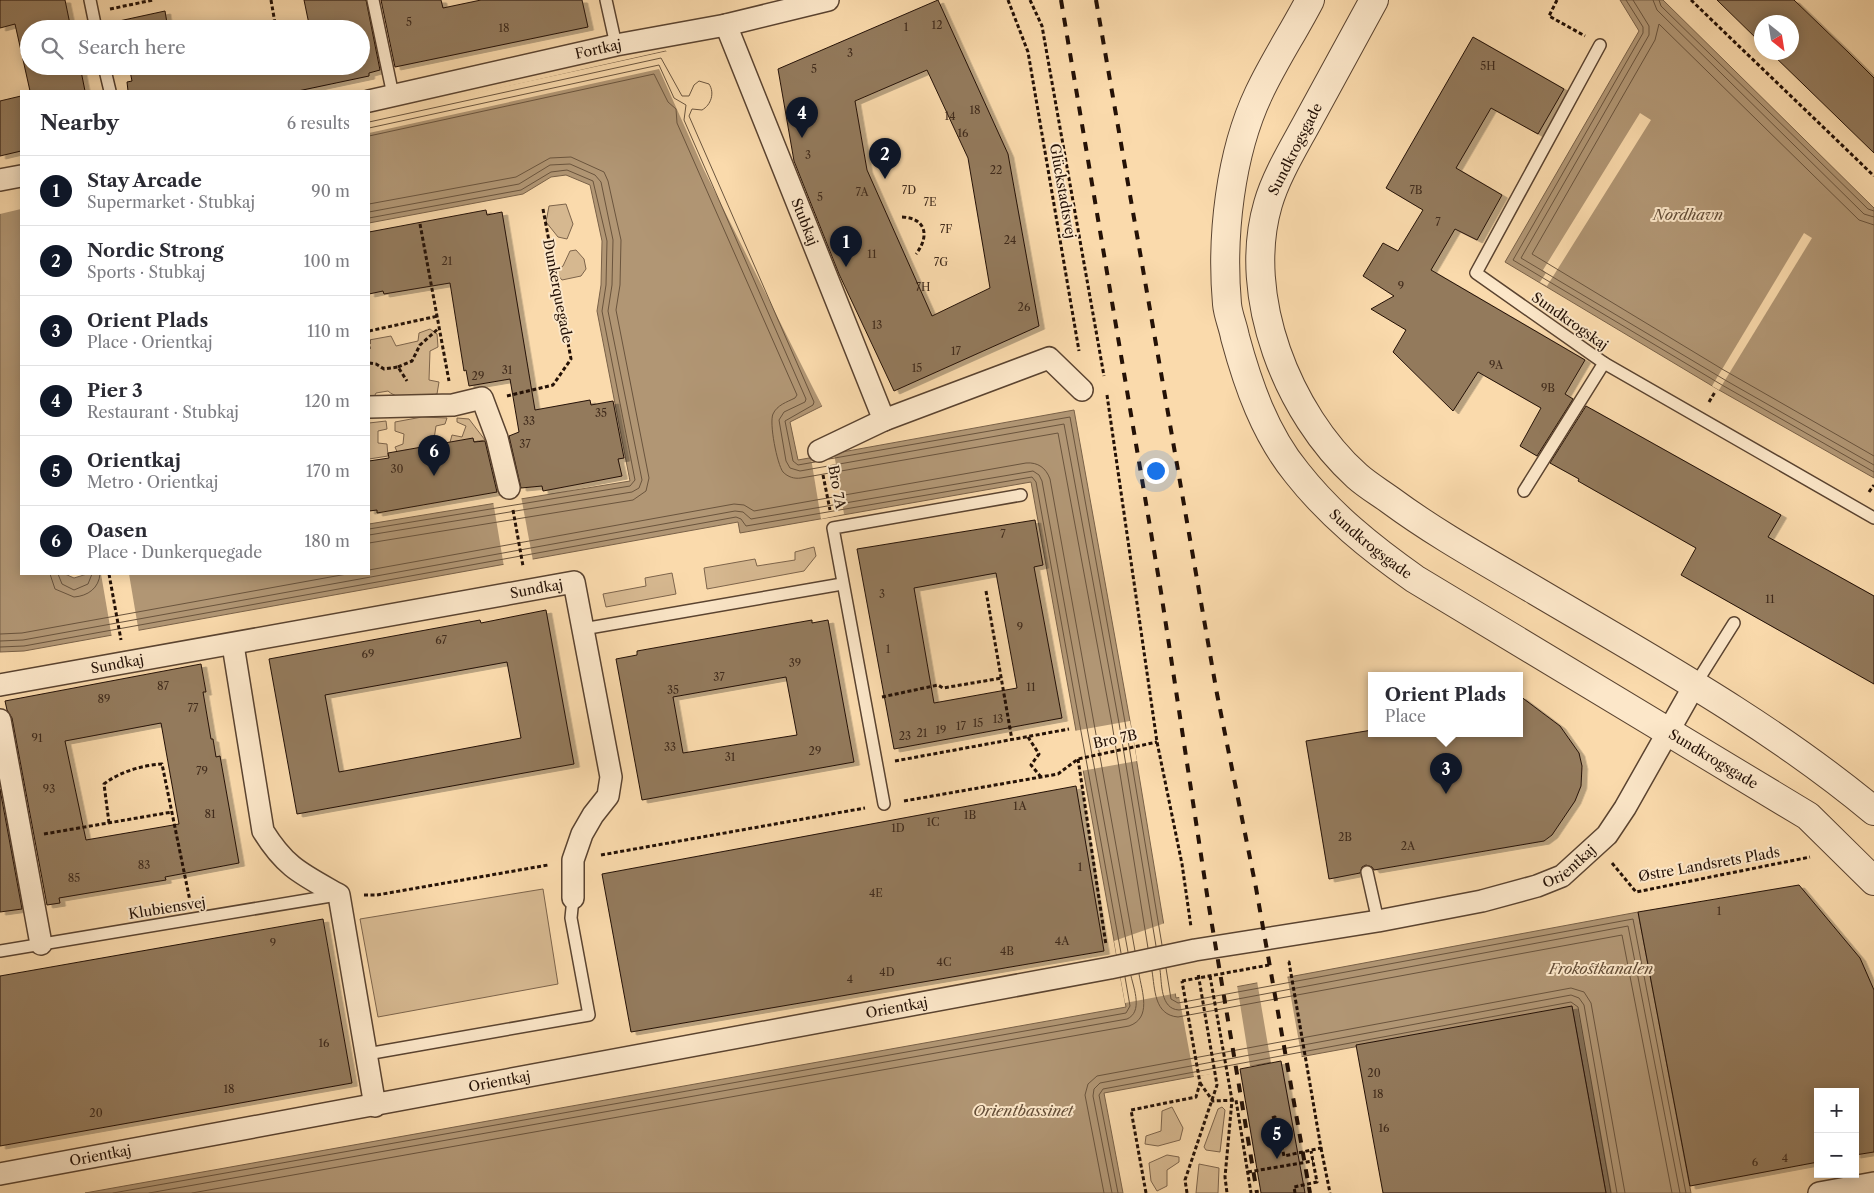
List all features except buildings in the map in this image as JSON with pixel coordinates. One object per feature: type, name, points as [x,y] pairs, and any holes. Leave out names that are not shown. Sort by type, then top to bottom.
[{"type":"street","name":"Fortkaj","points":[[370,101],[616,45],[726,25],[828,0]]},
{"type":"street","name":"Sundkrogsgade","points":[[1310,0],[1258,93],[1236,162],[1226,223],[1227,306],[1245,373],[1272,438],[1296,473],[1321,501],[1369,547],[1415,579],[1808,816],[1874,882]]},
{"type":"street","name":"Sundkrogsgade","points":[[1374,0],[1290,155],[1268,203],[1263,230],[1260,274],[1267,319],[1288,382],[1316,430],[1357,476],[1411,516],[1694,686],[1802,756],[1874,811]]},
{"type":"street","name":"Stubkaj","points":[[726,25],[884,420]]},
{"type":"street","points":[[0,180],[20,176]]},
{"type":"street","points":[[819,450],[884,420],[1049,358],[1082,390]]},
{"type":"street","points":[[370,407],[453,406],[482,398],[497,438],[509,488]]},
{"type":"street","name":"Sundkaj","points":[[0,685],[233,645],[574,582],[611,777],[608,796],[593,815],[582,834],[573,860],[573,898]]},
{"type":"street","points":[[233,645],[263,832],[277,854],[296,871],[339,895],[375,1106]]},
{"type":"street","name":"Orientkaj","points":[[0,1174],[375,1106],[1110,968],[1185,951],[1378,921],[1482,901],[1537,886],[1562,876],[1607,835],[1625,808],[1694,686]]},
{"type":"street","points":[[0,720],[42,944]]},
{"type":"street","points":[[1819,1193],[1874,1183]]},
{"type":"lane","points":[[90,0],[94,20]]},
{"type":"lane","points":[[373,0],[393,95]]},
{"type":"lane","points":[[606,0],[616,45]]},
{"type":"lane","name":"Sundkrogskaj","points":[[1600,45],[1476,273],[1604,363],[1874,518]]},
{"type":"lane","points":[[106,75],[110,90]]},
{"type":"lane","points":[[1524,491],[1604,363]]},
{"type":"lane","points":[[884,804],[833,528],[1021,495]]},
{"type":"lane","points":[[583,629],[842,584]]},
{"type":"lane","points":[[1694,686],[1734,623]]},
{"type":"lane","points":[[1367,872],[1378,921]]},
{"type":"lane","name":"Klubiensvej","points":[[0,951],[339,895]]},
{"type":"lane","points":[[367,1054],[588,1015],[571,918],[573,898]]},
{"type":"path","points":[[92,12],[152,0]]},
{"type":"path","points":[[271,0],[274,20]]},
{"type":"path","name":"Glückstadtsvej","points":[[1008,0],[1028,52],[1081,361],[1082,390]]},
{"type":"path","points":[[1030,0],[1042,26],[1105,384]]},
{"type":"path","points":[[1557,0],[1549,16],[1600,45]]},
{"type":"path","points":[[1691,0],[1874,176]]},
{"type":"path","name":"Dunkerquegade","points":[[482,398],[515,395],[554,385],[571,359],[543,209]]},
{"type":"path","points":[[902,217],[912,218],[921,224],[924,233],[924,244],[916,254]]},
{"type":"path","points":[[420,224],[453,406]]},
{"type":"path","points":[[370,331],[438,316]]},
{"type":"path","points":[[398,367],[412,361],[420,345],[440,328]]},
{"type":"path","points":[[1106,394],[1157,742],[1182,864],[1185,951]]},
{"type":"path","name":"Bro 7A","points":[[819,450],[833,528]]},
{"type":"path","points":[[509,488],[523,566]]},
{"type":"path","points":[[109,575],[124,663]]},
{"type":"path","points":[[986,590],[1012,740]]},
{"type":"path","points":[[865,701],[938,685],[943,688],[1002,678]]},
{"type":"path","points":[[877,765],[1069,729]]},
{"type":"path","points":[[1028,737],[1039,754],[1031,765],[1041,777]]},
{"type":"path","name":"Bro 7B","points":[[1078,759],[1157,742]]},
{"type":"path","points":[[339,895],[378,895],[1058,774],[1078,759],[1110,968]]},
{"type":"path","points":[[109,823],[104,784],[110,779],[148,765],[162,764],[194,919]]},
{"type":"path","points":[[23,838],[172,812]]},
{"type":"path","name":"Østre Landsrets Plads","points":[[1596,845],[1636,892],[1844,850]]},
{"type":"path","points":[[1281,964],[1289,962],[1330,1193]]},
{"type":"path","points":[[1213,1101],[1200,1083],[1182,981],[1272,965]]},
{"type":"path","points":[[1210,976],[1232,1100],[1224,1178],[1227,1193]]},
{"type":"path","points":[[1188,1193],[1185,1180],[1217,1085],[1198,978]]},
{"type":"path","points":[[1146,1193],[1131,1110],[1196,1097],[1200,1083]]},
{"type":"path","points":[[1213,1101],[1236,1100],[1251,1193]]},
{"type":"path","points":[[1272,1118],[1275,1117],[1284,1156],[1321,1148]]},
{"type":"path","points":[[1295,1193],[1294,1187],[1317,1182],[1311,1151]]},
{"type":"path","points":[[1248,1172],[1313,1160]]},
{"type":"shaded area","points":[[566,204],[573,224],[567,239],[558,237],[546,222],[549,206]]},
{"type":"shaded area","points":[[576,250],[584,259],[586,269],[581,276],[562,280],[555,272],[563,266],[570,251]]},
{"type":"shaded area","points":[[430,329],[437,334],[438,347],[430,351],[429,380],[439,382],[437,394],[405,398],[388,391],[376,393],[373,399],[370,400],[370,340],[391,336],[396,346],[418,341],[419,333]]},
{"type":"shaded area","points":[[422,417],[447,418],[445,424],[436,426],[434,439],[442,440],[443,446],[422,447],[398,454],[395,447],[403,444],[404,434],[395,431],[395,422]]},
{"type":"shaded area","points":[[457,418],[469,419],[485,440],[449,446],[452,435],[462,437],[466,426],[457,422]]},
{"type":"shaded area","points":[[386,421],[387,429],[378,431],[378,443],[387,444],[388,456],[370,459],[370,423]]},
{"type":"shaded area","points":[[814,547],[816,556],[804,571],[707,589],[704,568],[755,559],[757,566],[795,560],[795,552]]},
{"type":"shaded area","points":[[672,573],[676,594],[606,607],[603,594],[646,586],[645,578]]},
{"type":"shaded area","points":[[543,889],[558,984],[378,1017],[360,919]]},
{"type":"shaded area","points":[[1172,1107],[1183,1128],[1180,1140],[1158,1146],[1145,1144],[1146,1136],[1161,1131],[1162,1111]]},
{"type":"shaded area","points":[[1222,1107],[1225,1110],[1220,1152],[1206,1150],[1204,1147],[1218,1109]]},
{"type":"shaded area","points":[[1167,1155],[1179,1157],[1179,1162],[1167,1170],[1167,1186],[1157,1191],[1151,1181],[1149,1163]]},
{"type":"shaded area","points":[[1199,1164],[1219,1168],[1218,1193],[1196,1193]]},
{"type":"water","name":"Nordhavn","points":[[1620,0],[1663,0],[1874,208],[1874,478],[1719,390],[1505,262],[1639,31]]},
{"type":"water","points":[[666,51],[822,406],[790,422],[798,460],[1074,410],[1130,721],[1176,998],[1638,912],[1691,1193],[1606,1193],[1572,1007],[1104,1093],[1123,1193],[85,1193],[1126,1007],[1031,482],[740,533],[738,522],[24,651],[0,652],[0,200],[20,195],[20,575],[67,575],[74,578],[84,575],[370,575],[370,524],[630,481],[597,311],[601,285],[602,241],[590,185],[566,175],[551,177],[523,194],[370,223],[370,118]]},
{"type":"pier","points":[[668,51],[685,87],[691,77],[701,74],[710,76],[718,84],[719,96],[716,106],[708,116],[698,117],[824,405],[822,406],[704,170],[659,69],[370,133],[370,116]]},
{"type":"pier","points":[[1640,113],[1651,120],[1547,286],[1540,282],[1546,273],[1543,270]]},
{"type":"pier","points":[[20,192],[20,209],[0,214],[0,197]]},
{"type":"pier","points":[[1804,233],[1812,238],[1719,390],[1712,386]]},
{"type":"pier","points":[[834,453],[844,514],[821,519],[811,458]]},
{"type":"pier","points":[[521,496],[533,561],[504,567],[493,501]]},
{"type":"pier","points":[[101,575],[129,575],[139,633],[112,638]]},
{"type":"pier","points":[[1130,721],[1137,761],[1081,771],[1074,731]]},
{"type":"pier","points":[[1165,923],[1178,993],[1125,1003],[1114,941]]},
{"type":"pier","points":[[1287,975],[1302,1059],[1194,1077],[1179,996],[1237,985],[1250,1066],[1263,1065],[1271,1063],[1257,981]]},
{"type":"railway","points":[[1061,0],[1161,592],[1208,901],[1257,1193]]},
{"type":"railway","points":[[1096,0],[1217,694],[1256,888],[1310,1193]]},
{"type":"place","name":"Pier 3","points":[[802,138]]},
{"type":"place","name":"Nordic Strong","points":[[885,179]]},
{"type":"place","name":"Stay Arcade","points":[[846,267]]},
{"type":"place","name":"Oasen","points":[[434,476]]},
{"type":"place","name":"Orient Plads","points":[[1446,794]]},
{"type":"place","name":"Orientkaj","points":[[1277,1159]]},
{"type":"water label","name":"Frokostkanalen","points":[[1601,968]]},
{"type":"water label","name":"Orientbassinet","points":[[1023,1110]]}]
